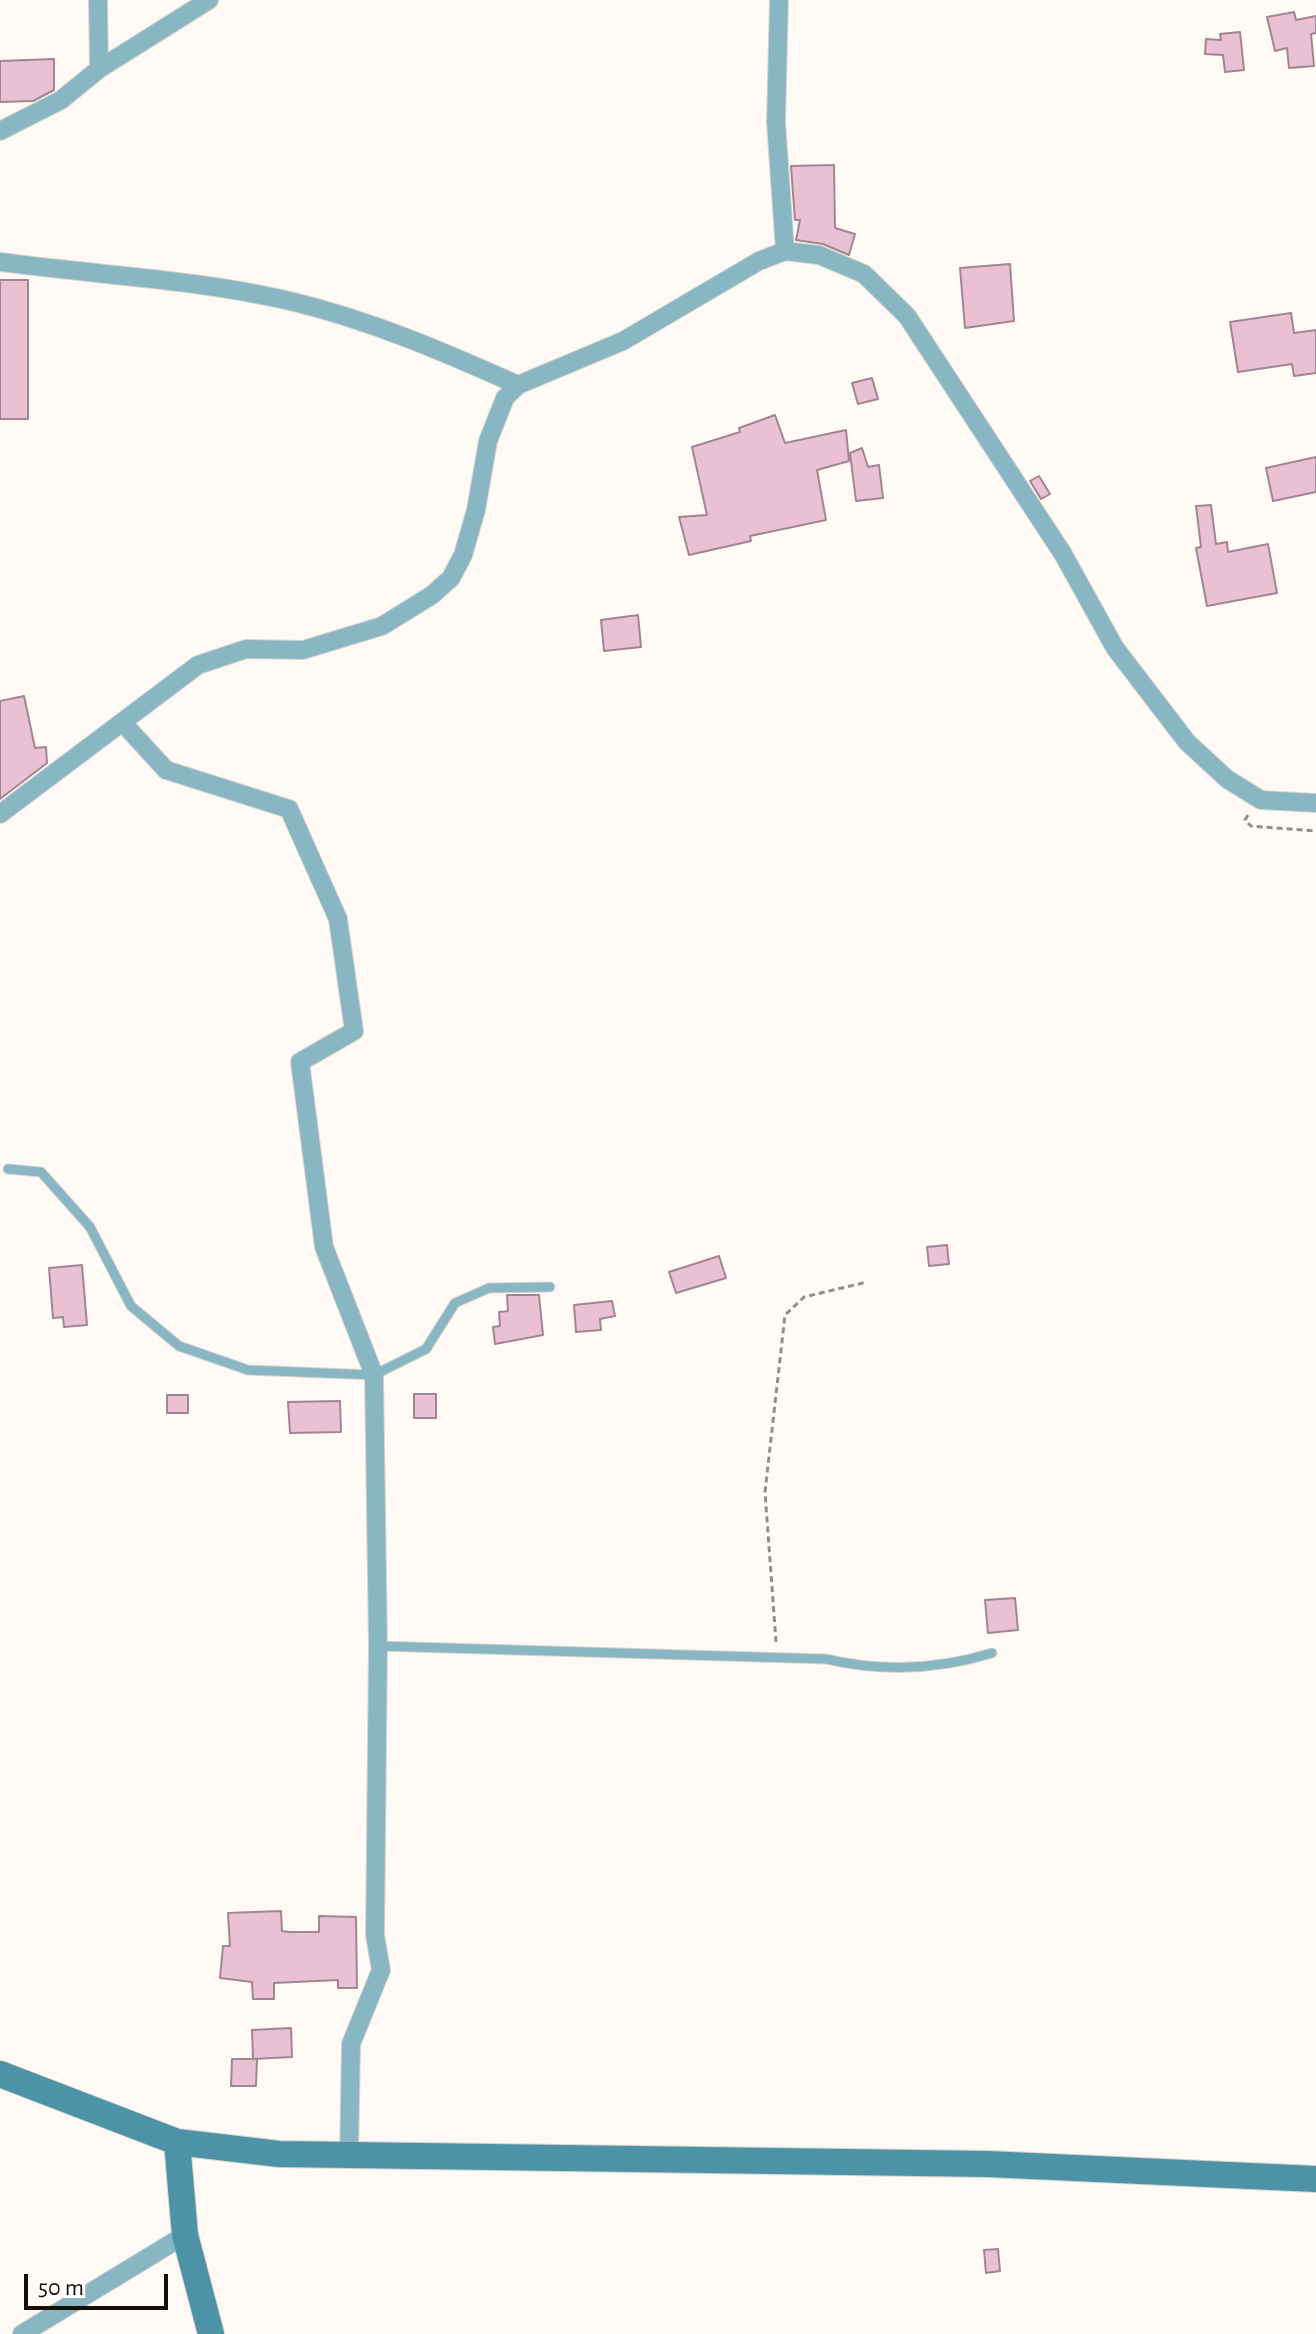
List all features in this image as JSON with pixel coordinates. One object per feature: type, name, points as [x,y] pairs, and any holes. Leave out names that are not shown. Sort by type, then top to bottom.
[{"type":"main road","points":[[0,2074],[177,2142],[232,2151],[988,2164],[1316,2179]]},
{"type":"main road","points":[[177,2142],[185,2235],[211,2334]]},
{"type":"street","points":[[98,0],[99,69]]},
{"type":"street","points":[[0,131],[61,100],[99,69],[209,0]]},
{"type":"street","points":[[779,0],[776,122],[785,251]]},
{"type":"street","points":[[0,814],[198,665],[246,649],[303,650],[382,626],[432,595],[451,578],[463,555],[476,510],[488,441],[505,398],[518,385],[623,341],[759,261],[785,251],[819,255],[864,274],[907,316],[1063,554],[1115,648],[1187,742],[1227,779],[1261,800],[1316,803]]},
{"type":"street","points":[[0,262],[153,278],[290,301],[402,334],[518,385]]},
{"type":"street","points":[[123,723],[166,770],[289,809],[338,919],[354,1031],[300,1062],[324,1247],[374,1375],[378,1646],[374,1893],[375,1935],[381,1970],[351,2044],[349,2155]]},
{"type":"street","points":[[22,2334],[185,2235]]},
{"type":"lane","points":[[8,1169],[41,1172],[90,1227],[131,1306],[179,1346],[248,1370],[374,1375],[426,1349],[455,1303],[489,1288],[550,1287]]},
{"type":"lane","points":[[378,1646],[826,1659],[856,1666],[930,1668],[992,1653]]},
{"type":"path","points":[[1261,800],[1245,820],[1251,826],[1316,831]]},
{"type":"path","points":[[777,1658],[765,1492],[785,1315],[804,1297],[867,1282]]},
{"type":"building","points":[[1294,12],[1296,20],[1316,16],[1316,33],[1311,34],[1314,66],[1289,68],[1287,48],[1275,51],[1267,17]]},
{"type":"building","points":[[1240,32],[1244,70],[1225,72],[1223,55],[1205,54],[1206,39],[1221,40],[1220,34]]},
{"type":"building","points":[[54,59],[54,90],[33,101],[0,102],[0,61]]},
{"type":"building","points":[[834,165],[835,228],[855,234],[849,255],[823,244],[796,240],[800,220],[795,220],[791,166]]},
{"type":"building","points":[[1010,264],[1014,321],[965,328],[960,268]]},
{"type":"building","points":[[0,280],[28,280],[28,419],[0,419]]},
{"type":"building","points":[[1291,313],[1294,333],[1316,330],[1316,373],[1294,376],[1292,364],[1238,372],[1230,322]]},
{"type":"building","points":[[872,378],[878,399],[858,404],[852,383]]},
{"type":"building","points":[[775,415],[785,443],[846,430],[849,461],[817,470],[826,520],[750,536],[751,541],[689,555],[679,517],[707,515],[692,447],[740,432],[739,428]]},
{"type":"building","points":[[862,448],[868,467],[879,465],[883,498],[856,501],[850,453]]},
{"type":"building","points":[[1316,457],[1316,492],[1273,501],[1266,468]]},
{"type":"building","points":[[1039,476],[1050,494],[1041,499],[1030,481]]},
{"type":"building","points":[[1211,505],[1216,544],[1227,542],[1228,552],[1268,544],[1277,593],[1207,606],[1196,548],[1201,547],[1196,506]]},
{"type":"building","points":[[638,615],[641,647],[604,651],[601,620]]},
{"type":"building","points":[[24,696],[35,748],[46,747],[47,763],[0,799],[0,701]]},
{"type":"building","points":[[947,1245],[949,1264],[929,1266],[927,1247]]},
{"type":"building","points":[[719,1256],[726,1278],[676,1293],[669,1272]]},
{"type":"building","points":[[82,1265],[87,1325],[64,1327],[63,1317],[53,1318],[49,1268]]},
{"type":"building","points":[[507,1295],[539,1295],[543,1335],[495,1344],[493,1327],[500,1326],[499,1312],[508,1311]]},
{"type":"building","points":[[612,1301],[615,1316],[600,1319],[601,1330],[576,1332],[574,1305]]},
{"type":"building","points":[[414,1394],[436,1394],[436,1418],[414,1418]]},
{"type":"building","points":[[167,1395],[188,1395],[188,1413],[167,1413]]},
{"type":"building","points":[[340,1401],[341,1432],[290,1433],[288,1402]]},
{"type":"building","points":[[1015,1598],[1018,1630],[988,1633],[985,1600]]},
{"type":"building","points":[[281,1911],[282,1931],[290,1932],[319,1932],[319,1916],[356,1917],[357,1988],[338,1988],[338,1980],[274,1983],[274,1999],[253,1999],[252,1982],[220,1978],[223,1946],[230,1946],[228,1913]]},
{"type":"building","points":[[291,2028],[292,2057],[253,2059],[252,2030]]},
{"type":"building","points":[[232,2059],[257,2059],[256,2086],[231,2086]]},
{"type":"building","points":[[998,2249],[1000,2271],[986,2273],[984,2250]]}]
